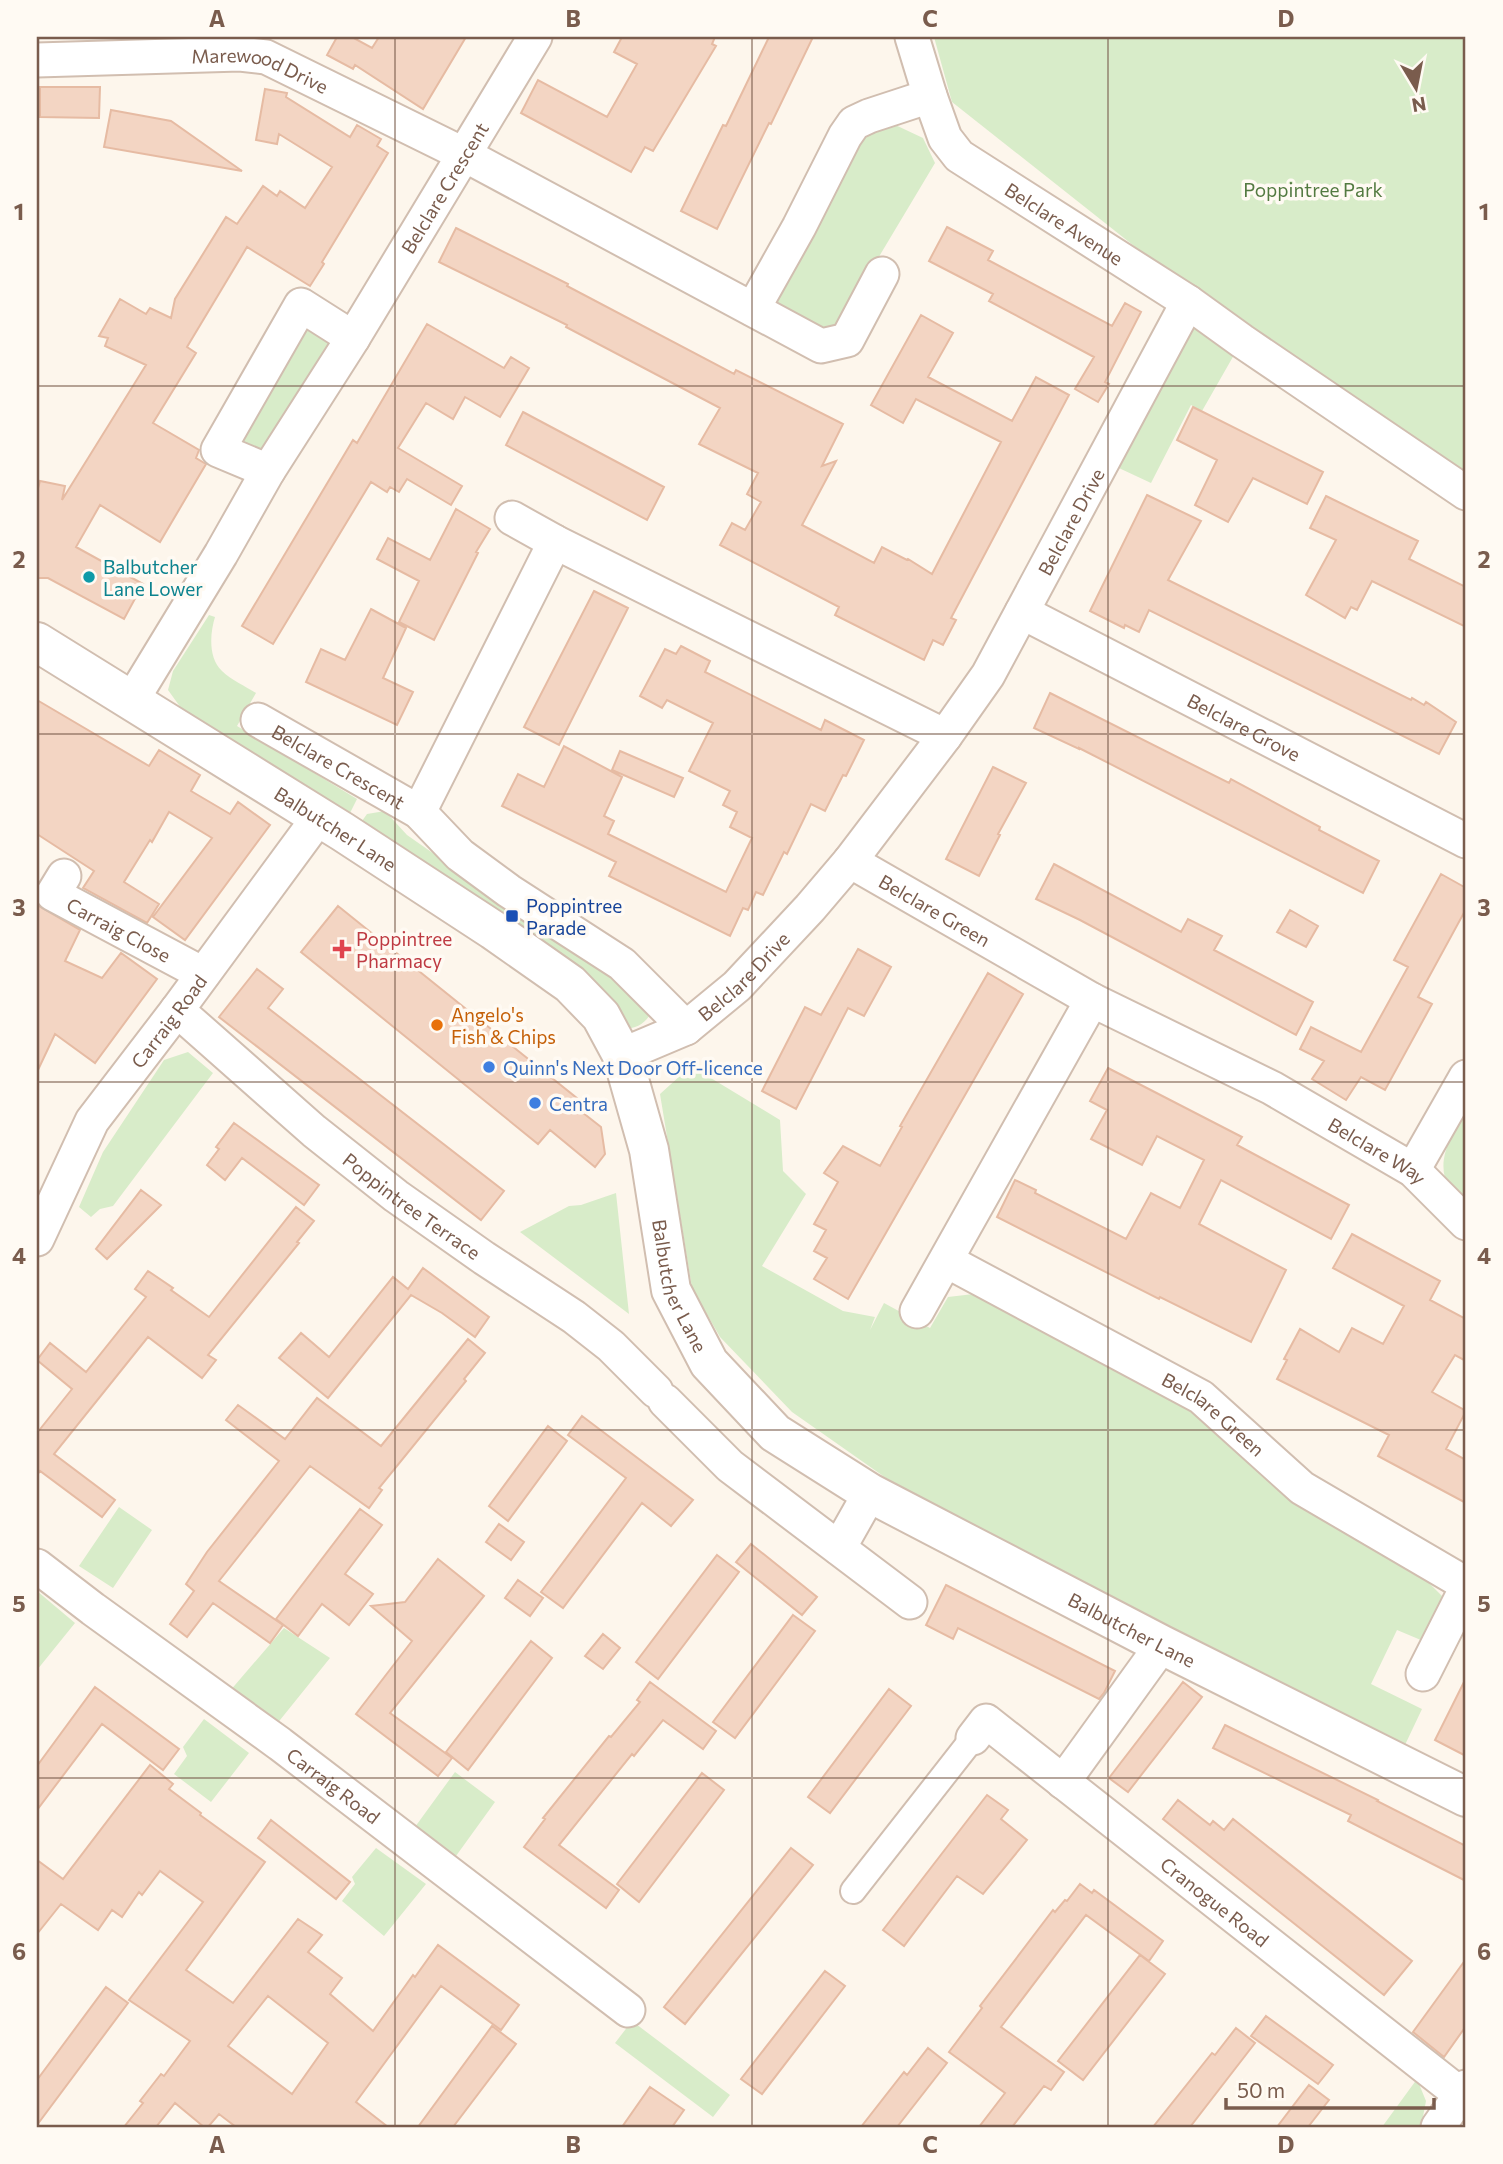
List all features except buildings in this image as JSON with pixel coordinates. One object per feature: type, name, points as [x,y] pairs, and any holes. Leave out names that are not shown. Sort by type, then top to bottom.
[{"type":"street","name":"Belclare Crescent","points":[[132,700],[268,471],[353,338],[535,37]]},
{"type":"street","name":"Belclare Avenue","points":[[912,37],[946,138],[959,156],[1188,302],[1466,493]]},
{"type":"street","name":"Marewood Drive","points":[[37,60],[194,46],[241,45],[465,155]]},
{"type":"street","points":[[753,309],[854,123],[930,96]]},
{"type":"street","points":[[465,155],[821,346],[847,340],[882,274]]},
{"type":"street","name":"Belclare Drive","points":[[622,1055],[686,1028],[737,986],[850,861],[945,736],[988,675],[1188,302]]},
{"type":"street","points":[[268,471],[218,450],[301,305],[353,338]]},
{"type":"street","points":[[512,518],[945,736]]},
{"type":"street","name":"Belclare Crescent","points":[[419,812],[555,542]]},
{"type":"street","name":"Belclare Grove","points":[[1022,612],[1466,841]]},
{"type":"street","name":"Balbutcher Lane","points":[[37,642],[319,817],[493,930],[570,984],[601,1016],[622,1055],[649,1150],[671,1290],[709,1363],[775,1433],[870,1493],[1162,1645],[1466,1797]]},
{"type":"street","name":"Belclare Crescent","points":[[258,720],[419,812],[460,855],[509,891],[622,964],[686,1028]]},
{"type":"street","name":"Carraig Road","points":[[37,1239],[92,1121],[319,817]]},
{"type":"street","name":"Belclare Green","points":[[850,861],[1092,1000],[1279,1092]]},
{"type":"street","name":"Carraig Close","points":[[64,876],[53,894],[203,974]]},
{"type":"street","points":[[917,1311],[1092,1000]]},
{"type":"street","name":"Poppintree Terrace","points":[[177,1010],[314,1131],[407,1204],[574,1317],[611,1346],[730,1466],[910,1602]]},
{"type":"street","points":[[1413,1170],[1466,1077]]},
{"type":"street","name":"Belclare Way","points":[[1279,1092],[1413,1170],[1466,1223]]},
{"type":"street","name":"Belclare Green","points":[[947,1261],[1201,1397],[1302,1488],[1466,1586],[1423,1674]]},
{"type":"street","points":[[839,1548],[870,1493]]},
{"type":"street","name":"Carraig Road","points":[[37,1566],[280,1744],[628,2010]]},
{"type":"street","points":[[1063,1782],[1162,1645]]},
{"type":"street","name":"Cranogue Road","points":[[974,1738],[986,1721],[1463,2090],[1438,2127]]},
{"type":"street","points":[[853,1891],[974,1738]]},
{"type":"green space","name":"Poppintree Park","points":[[934,37],[1466,37],[1466,472],[1196,295],[952,102]]},
{"type":"green space","points":[[889,122],[923,138],[935,163],[874,265],[846,321],[825,329],[776,303],[778,278],[853,142]]},
{"type":"green space","points":[[301,305],[353,338],[266,480],[218,450]]},
{"type":"green space","points":[[1188,308],[1242,341],[1202,411],[1191,405],[1151,483],[1106,462]]},
{"type":"green space","points":[[209,615],[215,617],[211,645],[217,666],[256,693],[237,726],[357,799],[348,817],[181,708],[168,690],[173,671]]},
{"type":"green space","points":[[385,811],[407,835],[642,994],[653,1010],[647,1019],[637,1026],[623,1029],[357,828],[367,814]]},
{"type":"green space","points":[[188,1052],[213,1073],[113,1206],[100,1209],[91,1217],[79,1207],[103,1152],[164,1060]]},
{"type":"green space","points":[[691,1066],[780,1120],[783,1171],[806,1194],[762,1266],[843,1311],[875,1317],[870,1330],[884,1303],[930,1328],[948,1297],[982,1293],[1208,1419],[1423,1577],[1446,1600],[1428,1643],[1397,1630],[1371,1684],[1422,1709],[1404,1747],[1016,1548],[886,1478],[792,1412],[720,1337],[692,1288],[660,1094]]},
{"type":"green space","points":[[1466,1110],[1466,1205],[1450,1189],[1445,1179],[1444,1158]]},
{"type":"green space","points":[[616,1193],[629,1314],[520,1232],[569,1206],[581,1205]]},
{"type":"green space","points":[[119,1507],[152,1530],[113,1588],[79,1566]]},
{"type":"green space","points":[[37,1591],[75,1623],[37,1670]]},
{"type":"green space","points":[[284,1628],[330,1658],[276,1725],[229,1692]]},
{"type":"green space","points":[[204,1719],[249,1753],[211,1802],[174,1774],[187,1756],[183,1747]]},
{"type":"green space","points":[[455,1772],[495,1802],[456,1856],[415,1827]]},
{"type":"green space","points":[[376,1848],[426,1884],[384,1936],[342,1901],[355,1884],[352,1877]]},
{"type":"green space","points":[[632,2021],[730,2095],[713,2117],[615,2043]]},
{"type":"green space","points":[[1417,2079],[1426,2101],[1421,2127],[1382,2127]]},
{"type":"place","name":"Balbutcher Lane Lower","points":[[89,577]]},
{"type":"place","name":"Poppintree Parade","points":[[512,916]]},
{"type":"place","name":"Poppintree Pharmacy","points":[[342,949]]},
{"type":"place","name":"Angelo's Fish & Chips","points":[[437,1025]]},
{"type":"place","name":"Quinn's Next Door Off-licence","points":[[489,1067]]},
{"type":"place","name":"Centra","points":[[535,1103]]}]
